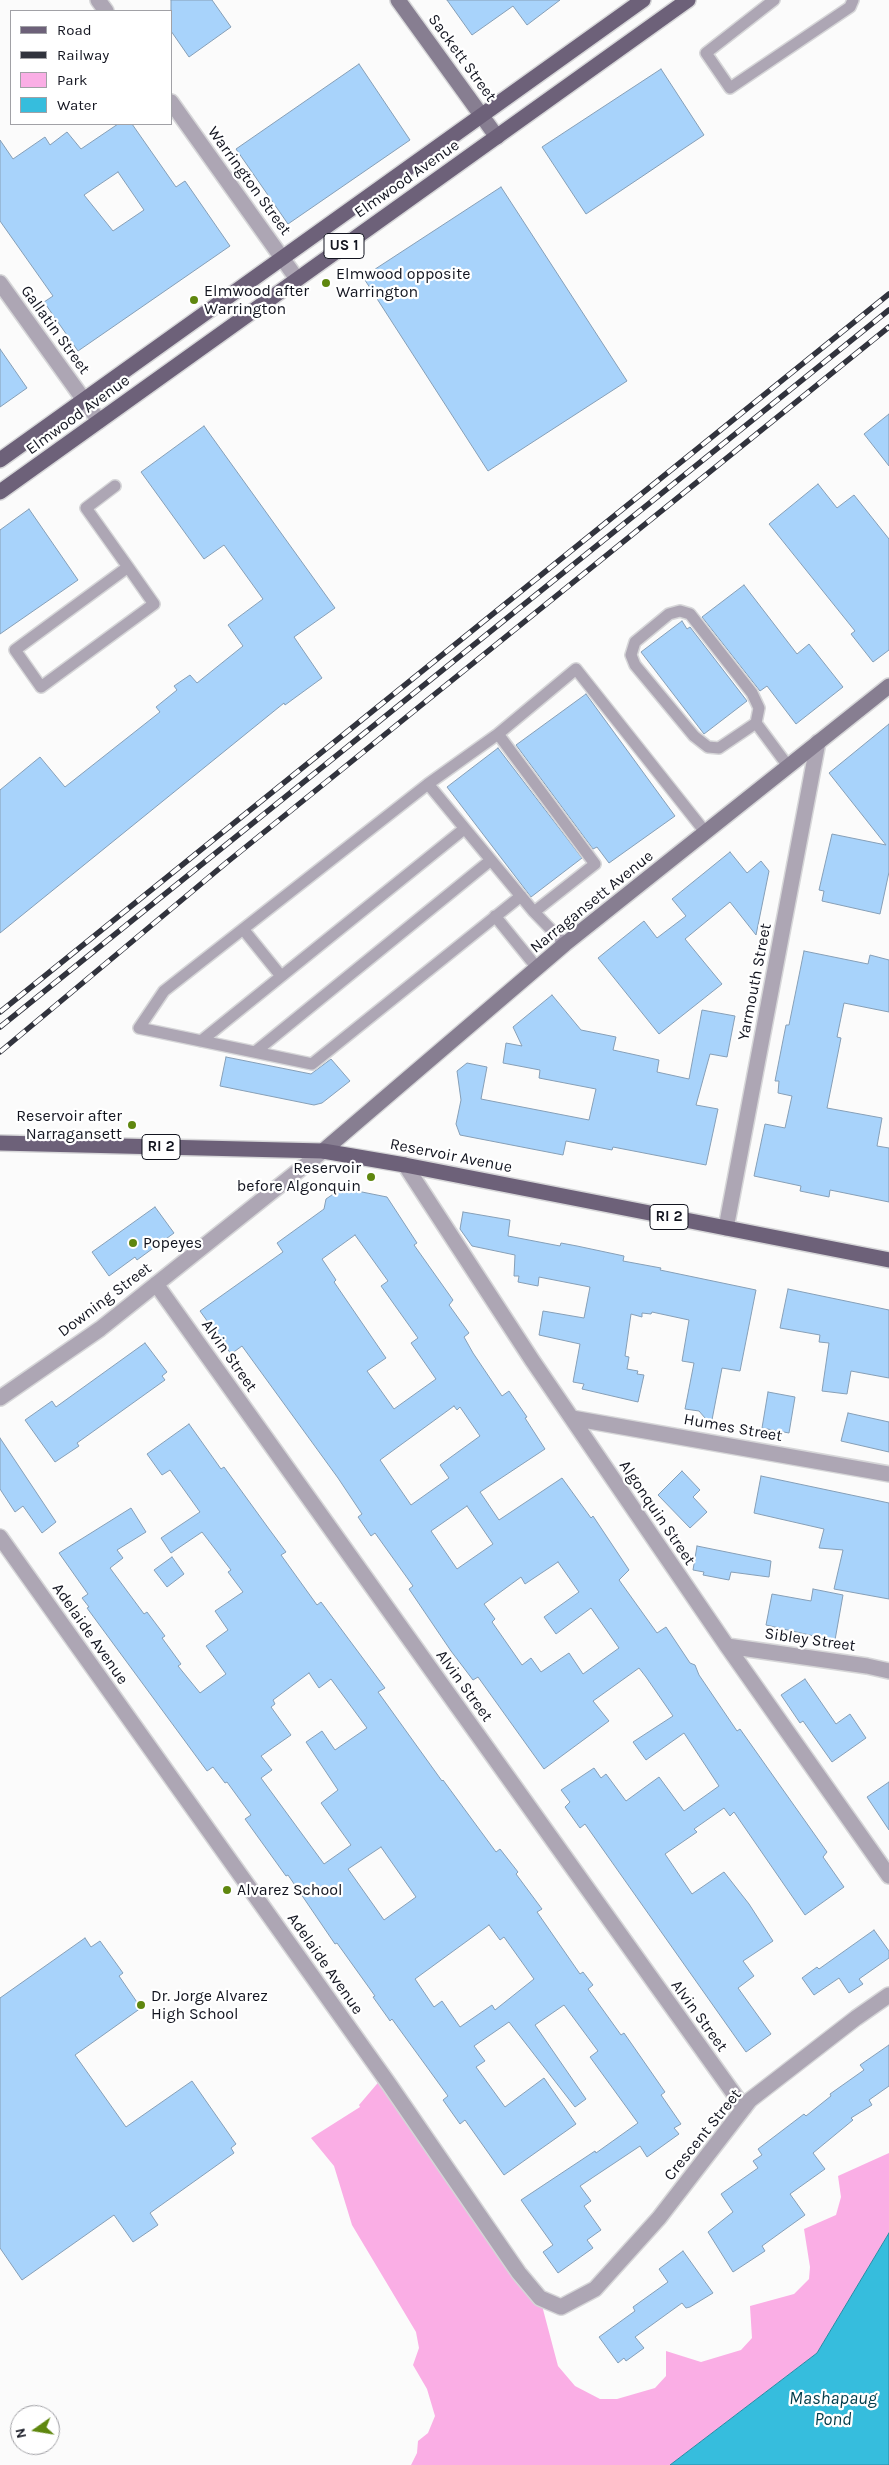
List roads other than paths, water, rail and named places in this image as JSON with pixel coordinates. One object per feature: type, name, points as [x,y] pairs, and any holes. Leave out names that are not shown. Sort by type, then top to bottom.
[{"type":"main road","name":"Elmwood Avenue","points":[[0,460],[643,0]]},
{"type":"main road","name":"Elmwood Avenue","points":[[0,492],[688,0]]},
{"type":"main road","name":"Reservoir Avenue","points":[[0,1142],[323,1152],[405,1165],[889,1260]]},
{"type":"street","name":"Sackett Street","points":[[398,0],[496,137]]},
{"type":"street","name":"Warrington Street","points":[[172,103],[297,279]]},
{"type":"street","name":"Gallatin Street","points":[[0,283],[99,421]]},
{"type":"street","name":"Narragansett Avenue","points":[[323,1152],[565,944],[889,686]]},
{"type":"street","name":"Yarmouth Street","points":[[726,1228],[818,742]]},
{"type":"street","name":"Downing Street","points":[[0,1398],[100,1328],[323,1152]]},
{"type":"street","name":"Algonquin Street","points":[[405,1165],[572,1418],[726,1646],[889,1876]]},
{"type":"street","name":"Alvin Street","points":[[156,1284],[744,2108]]},
{"type":"street","name":"Humes Street","points":[[572,1418],[889,1474]]},
{"type":"street","name":"Adelaide Avenue","points":[[0,1537],[389,2084],[519,2273],[540,2298],[560,2307],[584,2296]]},
{"type":"street","name":"Sibley Street","points":[[726,1646],[867,1666],[889,1671]]},
{"type":"street","name":"Crescent Street","points":[[584,2296],[596,2289],[658,2218],[750,2100],[856,2018],[889,1996]]},
{"type":"lane","points":[[774,0],[706,53],[730,88],[850,7],[853,0]]},
{"type":"lane","points":[[115,486],[86,508],[128,567],[154,604],[41,687],[15,650],[128,567]]},
{"type":"lane","points":[[756,723],[719,748],[708,747],[694,736],[635,665],[631,655],[635,642],[669,614],[680,611],[690,614],[752,692],[759,708],[756,723],[788,766]]},
{"type":"lane","points":[[521,896],[312,1064],[139,1028],[164,991],[428,784],[498,734],[576,669],[706,832]]},
{"type":"lane","points":[[498,734],[595,864],[534,912]]},
{"type":"lane","points":[[428,784],[534,912],[565,944]]},
{"type":"lane","points":[[201,1041],[464,829]]},
{"type":"lane","points":[[255,1052],[491,860]]},
{"type":"lane","points":[[495,916],[538,969]]},
{"type":"lane","points":[[243,930],[281,976]]},
{"type":"water","name":"Mashapaug Pond","points":[[889,2233],[889,2465],[670,2465],[817,2353]]},
{"type":"railway","points":[[0,1012],[889,294]]},
{"type":"railway","points":[[0,1027],[889,310]]},
{"type":"railway","points":[[0,1052],[226,863],[889,327]]},
{"type":"place","name":"Elmwood opposite Warrington","points":[[326,283]]},
{"type":"place","name":"Elmwood after Warrington","points":[[194,300]]},
{"type":"place","name":"Reservoir after Narragansett","points":[[132,1125]]},
{"type":"place","name":"Reservoir before Algonquin","points":[[371,1177]]},
{"type":"place","name":"Popeyes","points":[[133,1243]]},
{"type":"place","name":"Alvarez School","points":[[227,1890]]},
{"type":"place","name":"Dr. Jorge Alvarez High School","points":[[141,2005]]}]
